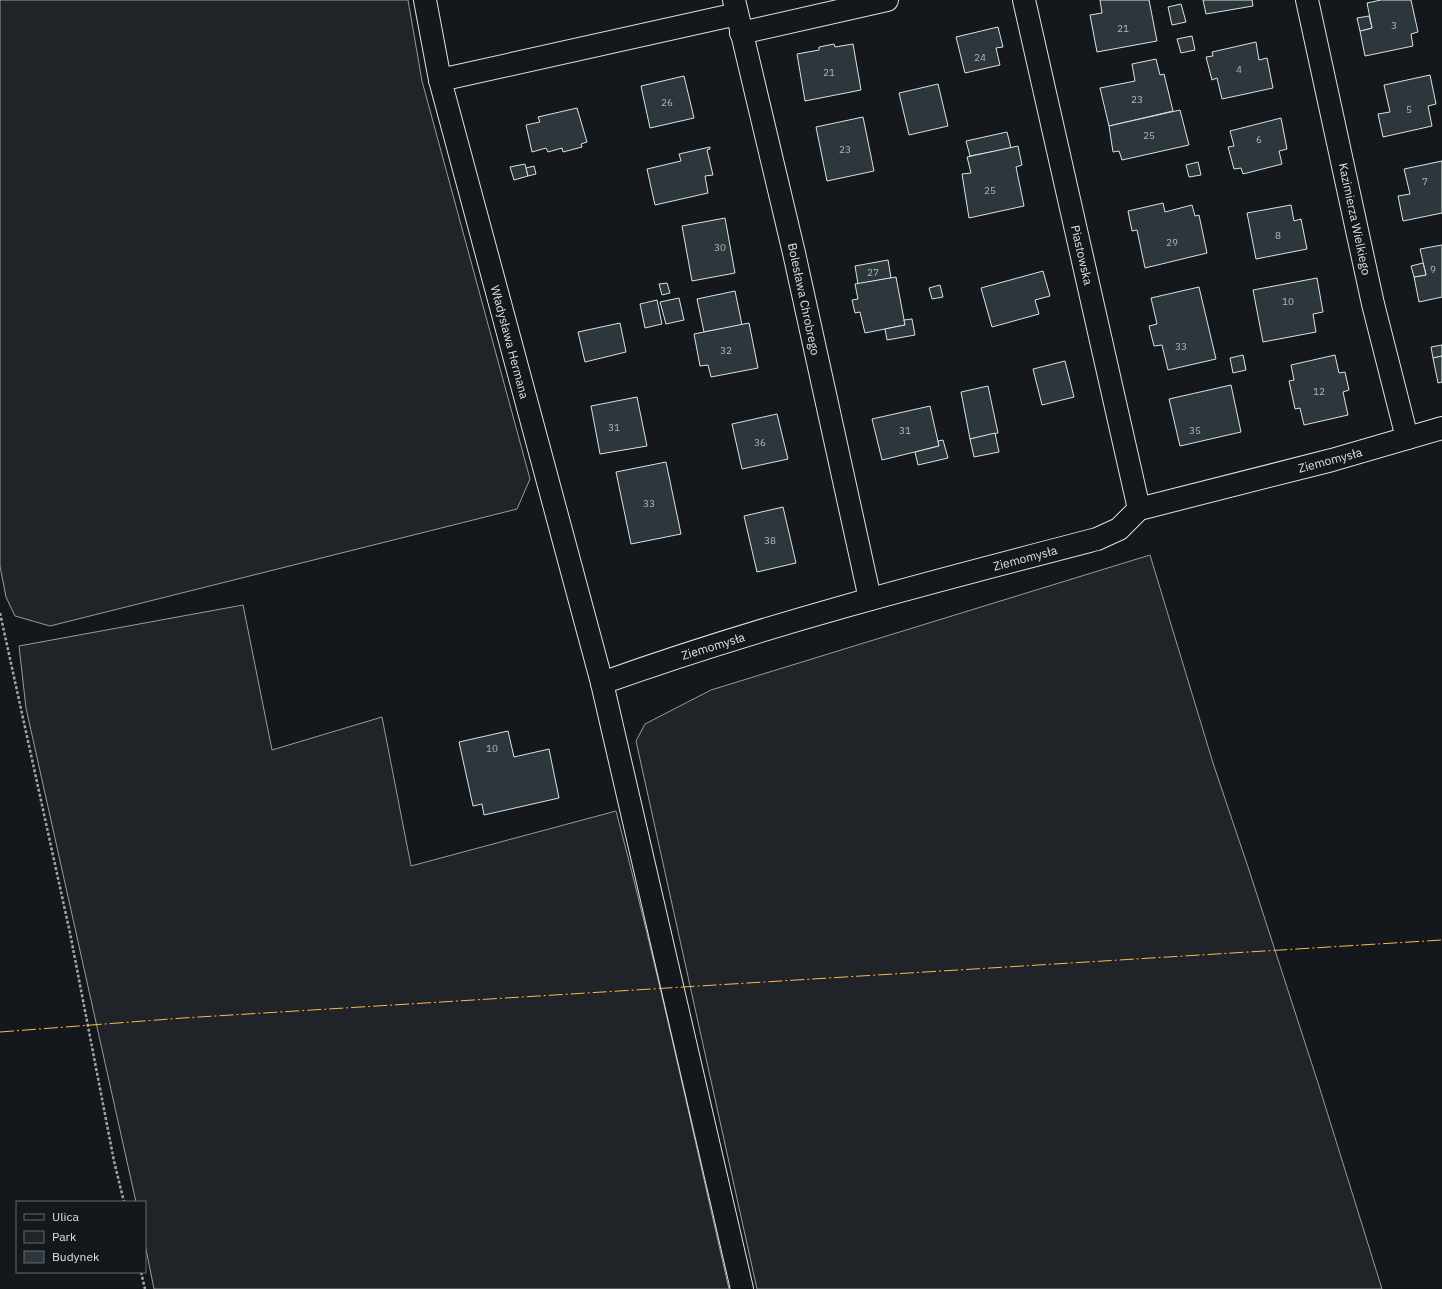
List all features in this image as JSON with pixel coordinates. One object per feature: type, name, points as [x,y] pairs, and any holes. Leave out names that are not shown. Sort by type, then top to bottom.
[{"type":"street","name":"Władysława Hermana","points":[[425,0],[440,80],[602,683],[742,1289]]},
{"type":"street","points":[[440,80],[737,15],[887,0]]},
{"type":"street","name":"Piastowska","points":[[1024,0],[1139,509]]},
{"type":"street","name":"Kazimierza Wielkiego","points":[[1308,0],[1373,304],[1407,438]]},
{"type":"street","name":"Bolesława Chrobrego","points":[[737,15],[792,245],[870,598]]},
{"type":"street","name":"Ziemomysła","points":[[602,683],[656,664],[870,598],[1097,539],[1119,530],[1139,509],[1332,460],[1442,428]]},
{"type":"path","points":[[0,613],[70,933],[114,1161],[124,1201]]},
{"type":"path","points":[[141,1273],[146,1289]]},
{"type":"green space","points":[[0,0],[408,0],[422,81],[530,479],[517,509],[50,626],[15,616],[6,597],[0,566]]},
{"type":"green space","points":[[1150,555],[1213,763],[1319,1086],[1382,1289],[757,1289],[636,741],[645,724],[711,690]]},
{"type":"green space","points":[[243,605],[272,750],[382,717],[411,866],[616,811],[660,989],[729,1289],[154,1289],[146,1249],[146,1201],[136,1201],[26,708],[19,646]]},
{"type":"building","points":[[1100,0],[1149,0],[1157,41],[1097,52],[1090,15],[1102,13]]},
{"type":"building","points":[[1203,0],[1252,0],[1253,6],[1206,14]]},
{"type":"building","points":[[1381,0],[1411,0],[1418,32],[1411,34],[1413,46],[1365,56],[1360,31],[1372,28],[1367,3]]},
{"type":"building","points":[[1181,4],[1186,22],[1172,25],[1168,7]]},
{"type":"building","points":[[1369,16],[1372,28],[1360,31],[1357,18]]},
{"type":"building","points":[[998,27],[1003,47],[996,48],[1000,65],[965,73],[956,37]]},
{"type":"building","points":[[1192,36],[1195,50],[1181,53],[1177,39]]},
{"type":"building","points":[[1256,42],[1259,60],[1267,58],[1273,88],[1222,99],[1217,78],[1212,80],[1206,57],[1213,56],[1212,52]]},
{"type":"building","points":[[834,44],[835,47],[853,44],[861,90],[805,101],[797,54],[819,50],[819,47]]},
{"type":"building","points":[[1156,59],[1160,75],[1164,74],[1173,111],[1109,126],[1100,88],[1135,81],[1132,64]]},
{"type":"building","points":[[1430,75],[1436,104],[1428,106],[1432,126],[1383,137],[1378,114],[1390,112],[1384,85]]},
{"type":"building","points":[[684,76],[694,118],[650,128],[641,86]]},
{"type":"building","points":[[938,84],[948,126],[909,135],[899,93]]},
{"type":"building","points":[[577,108],[587,142],[581,144],[582,147],[563,152],[562,148],[548,152],[546,148],[532,152],[526,125],[540,122],[538,117]]},
{"type":"building","points":[[1180,110],[1189,145],[1122,160],[1119,151],[1113,152],[1109,126]]},
{"type":"building","points":[[863,117],[874,171],[827,181],[816,127]]},
{"type":"building","points":[[1281,118],[1287,149],[1279,151],[1282,164],[1243,174],[1241,168],[1234,169],[1228,147],[1234,146],[1230,131]]},
{"type":"building","points":[[1007,132],[1011,148],[970,156],[966,141]]},
{"type":"building","points":[[1018,146],[1022,165],[1016,167],[1024,206],[969,218],[962,174],[971,173],[967,157]]},
{"type":"building","points":[[710,147],[710,149],[707,150],[713,175],[705,176],[708,193],[655,205],[647,169],[681,161],[679,154]]},
{"type":"building","points":[[1442,161],[1442,213],[1403,221],[1398,196],[1410,194],[1404,169]]},
{"type":"building","points":[[1198,162],[1201,175],[1189,177],[1186,165]]},
{"type":"building","points":[[525,164],[528,176],[514,180],[510,167]]},
{"type":"building","points":[[534,166],[536,174],[528,176],[526,168]]},
{"type":"building","points":[[1163,203],[1165,212],[1192,205],[1195,216],[1199,215],[1207,253],[1145,268],[1137,230],[1132,231],[1128,211]]},
{"type":"building","points":[[1291,205],[1294,221],[1301,219],[1307,249],[1256,259],[1247,213]]},
{"type":"building","points":[[725,218],[735,273],[692,281],[682,226]]},
{"type":"building","points":[[1442,245],[1442,297],[1419,302],[1414,277],[1426,275],[1420,249]]},
{"type":"building","points":[[888,260],[891,278],[858,284],[855,266]]},
{"type":"building","points":[[1423,263],[1426,275],[1414,277],[1411,266]]},
{"type":"building","points":[[1043,271],[1050,296],[1035,300],[1039,314],[992,327],[981,288]]},
{"type":"building","points":[[896,277],[905,325],[865,333],[860,312],[855,313],[852,300],[858,299],[855,284]]},
{"type":"building","points":[[1317,278],[1323,312],[1313,314],[1316,332],[1263,342],[1253,290]]},
{"type":"building","points":[[667,283],[670,293],[662,295],[659,284]]},
{"type":"building","points":[[940,285],[943,297],[932,299],[929,288]]},
{"type":"building","points":[[1199,287],[1216,359],[1168,370],[1162,345],[1154,346],[1149,326],[1157,324],[1151,298]]},
{"type":"building","points":[[735,291],[742,325],[704,332],[697,299]]},
{"type":"building","points":[[679,298],[684,320],[666,324],[660,302]]},
{"type":"building","points":[[657,300],[662,324],[645,328],[640,304]]},
{"type":"building","points":[[912,319],[915,335],[887,340],[885,329],[905,325],[904,320]]},
{"type":"building","points":[[620,323],[626,352],[585,362],[578,332]]},
{"type":"building","points":[[749,323],[758,368],[711,377],[708,365],[700,366],[694,334]]},
{"type":"building","points":[[1442,345],[1442,356],[1433,358],[1431,347]]},
{"type":"building","points":[[1243,355],[1246,370],[1233,373],[1230,358]]},
{"type":"building","points":[[1335,355],[1339,373],[1345,372],[1349,390],[1343,392],[1348,415],[1304,425],[1300,408],[1295,409],[1289,381],[1294,380],[1291,365]]},
{"type":"building","points":[[1442,356],[1442,382],[1438,383],[1433,358]]},
{"type":"building","points":[[1065,361],[1074,397],[1042,405],[1033,369]]},
{"type":"building","points":[[1231,385],[1241,432],[1180,446],[1169,399]]},
{"type":"building","points":[[988,386],[998,433],[970,439],[961,392]]},
{"type":"building","points":[[637,397],[647,446],[600,454],[591,406]]},
{"type":"building","points":[[930,406],[939,446],[882,460],[872,419]]},
{"type":"building","points":[[777,414],[788,459],[742,469],[732,424]]},
{"type":"building","points":[[995,433],[999,452],[974,457],[970,439]]},
{"type":"building","points":[[943,440],[948,458],[918,465],[915,452],[939,446],[938,441]]},
{"type":"building","points":[[666,462],[681,534],[631,544],[616,472]]},
{"type":"building","points":[[783,507],[796,563],[757,572],[744,516]]},
{"type":"building","points":[[508,731],[514,757],[549,749],[559,798],[484,815],[482,804],[473,806],[459,742]]},
{"type":"power","points":[[0,1032],[183,1018],[1442,940]]}]
